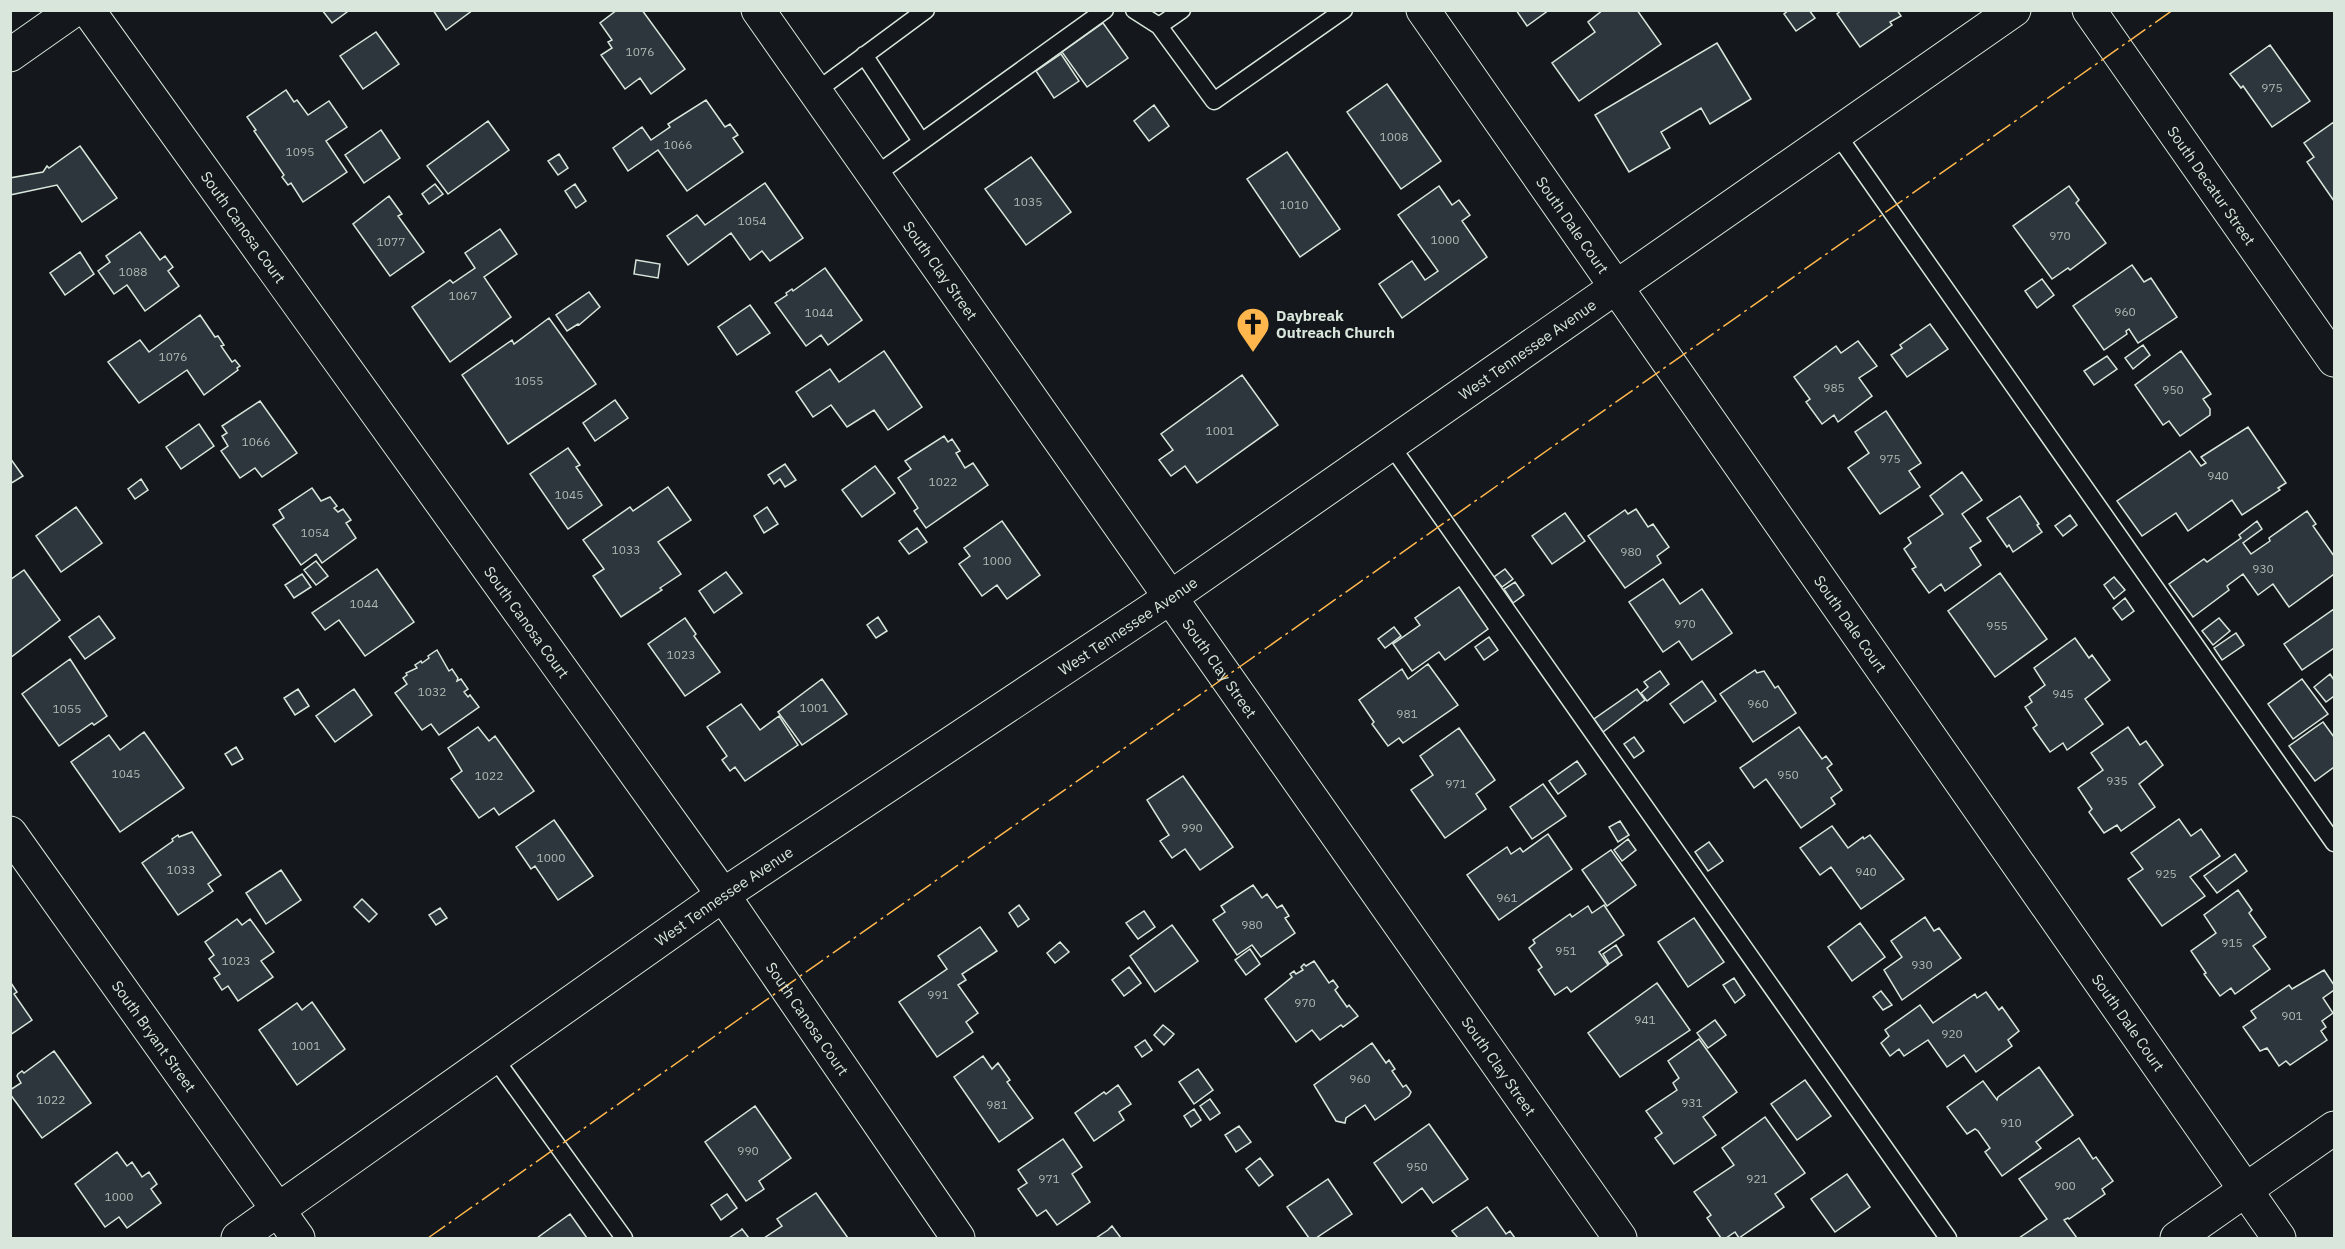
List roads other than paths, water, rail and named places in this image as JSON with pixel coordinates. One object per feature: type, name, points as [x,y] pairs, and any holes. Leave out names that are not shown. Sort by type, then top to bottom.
[{"type":"street","points":[[10,55],[74,10]]},
{"type":"street","name":"South Canosa Court","points":[[88,10],[723,895],[958,1239]]},
{"type":"street","name":"South Clay Street","points":[[758,10],[1620,1239]]},
{"type":"street","name":"South Dale Court","points":[[1423,10],[2279,1239]]},
{"type":"street","name":"West Tennessee Avenue","points":[[238,1239],[723,895],[1171,597],[2014,10]]},
{"type":"street","name":"South Decatur Street","points":[[2089,10],[2334,360]]},
{"type":"street","name":"South Bryant Street","points":[[10,833],[298,1239]]},
{"type":"street","points":[[2177,1239],[2334,1128]]},
{"type":"lane","points":[[815,92],[926,10]]},
{"type":"lane","points":[[874,176],[1105,10]]},
{"type":"lane","points":[[1134,10],[1159,26],[1214,101],[1344,10]]},
{"type":"lane","points":[[1159,26],[1182,10]]},
{"type":"lane","points":[[864,55],[921,141]]},
{"type":"lane","points":[[1837,134],[2334,843]]},
{"type":"lane","points":[[1390,444],[1948,1239]]},
{"type":"lane","points":[[493,1056],[624,1239]]},
{"type":"place","name":"Daybreak Outreach Church","points":[[1253,353]]}]
